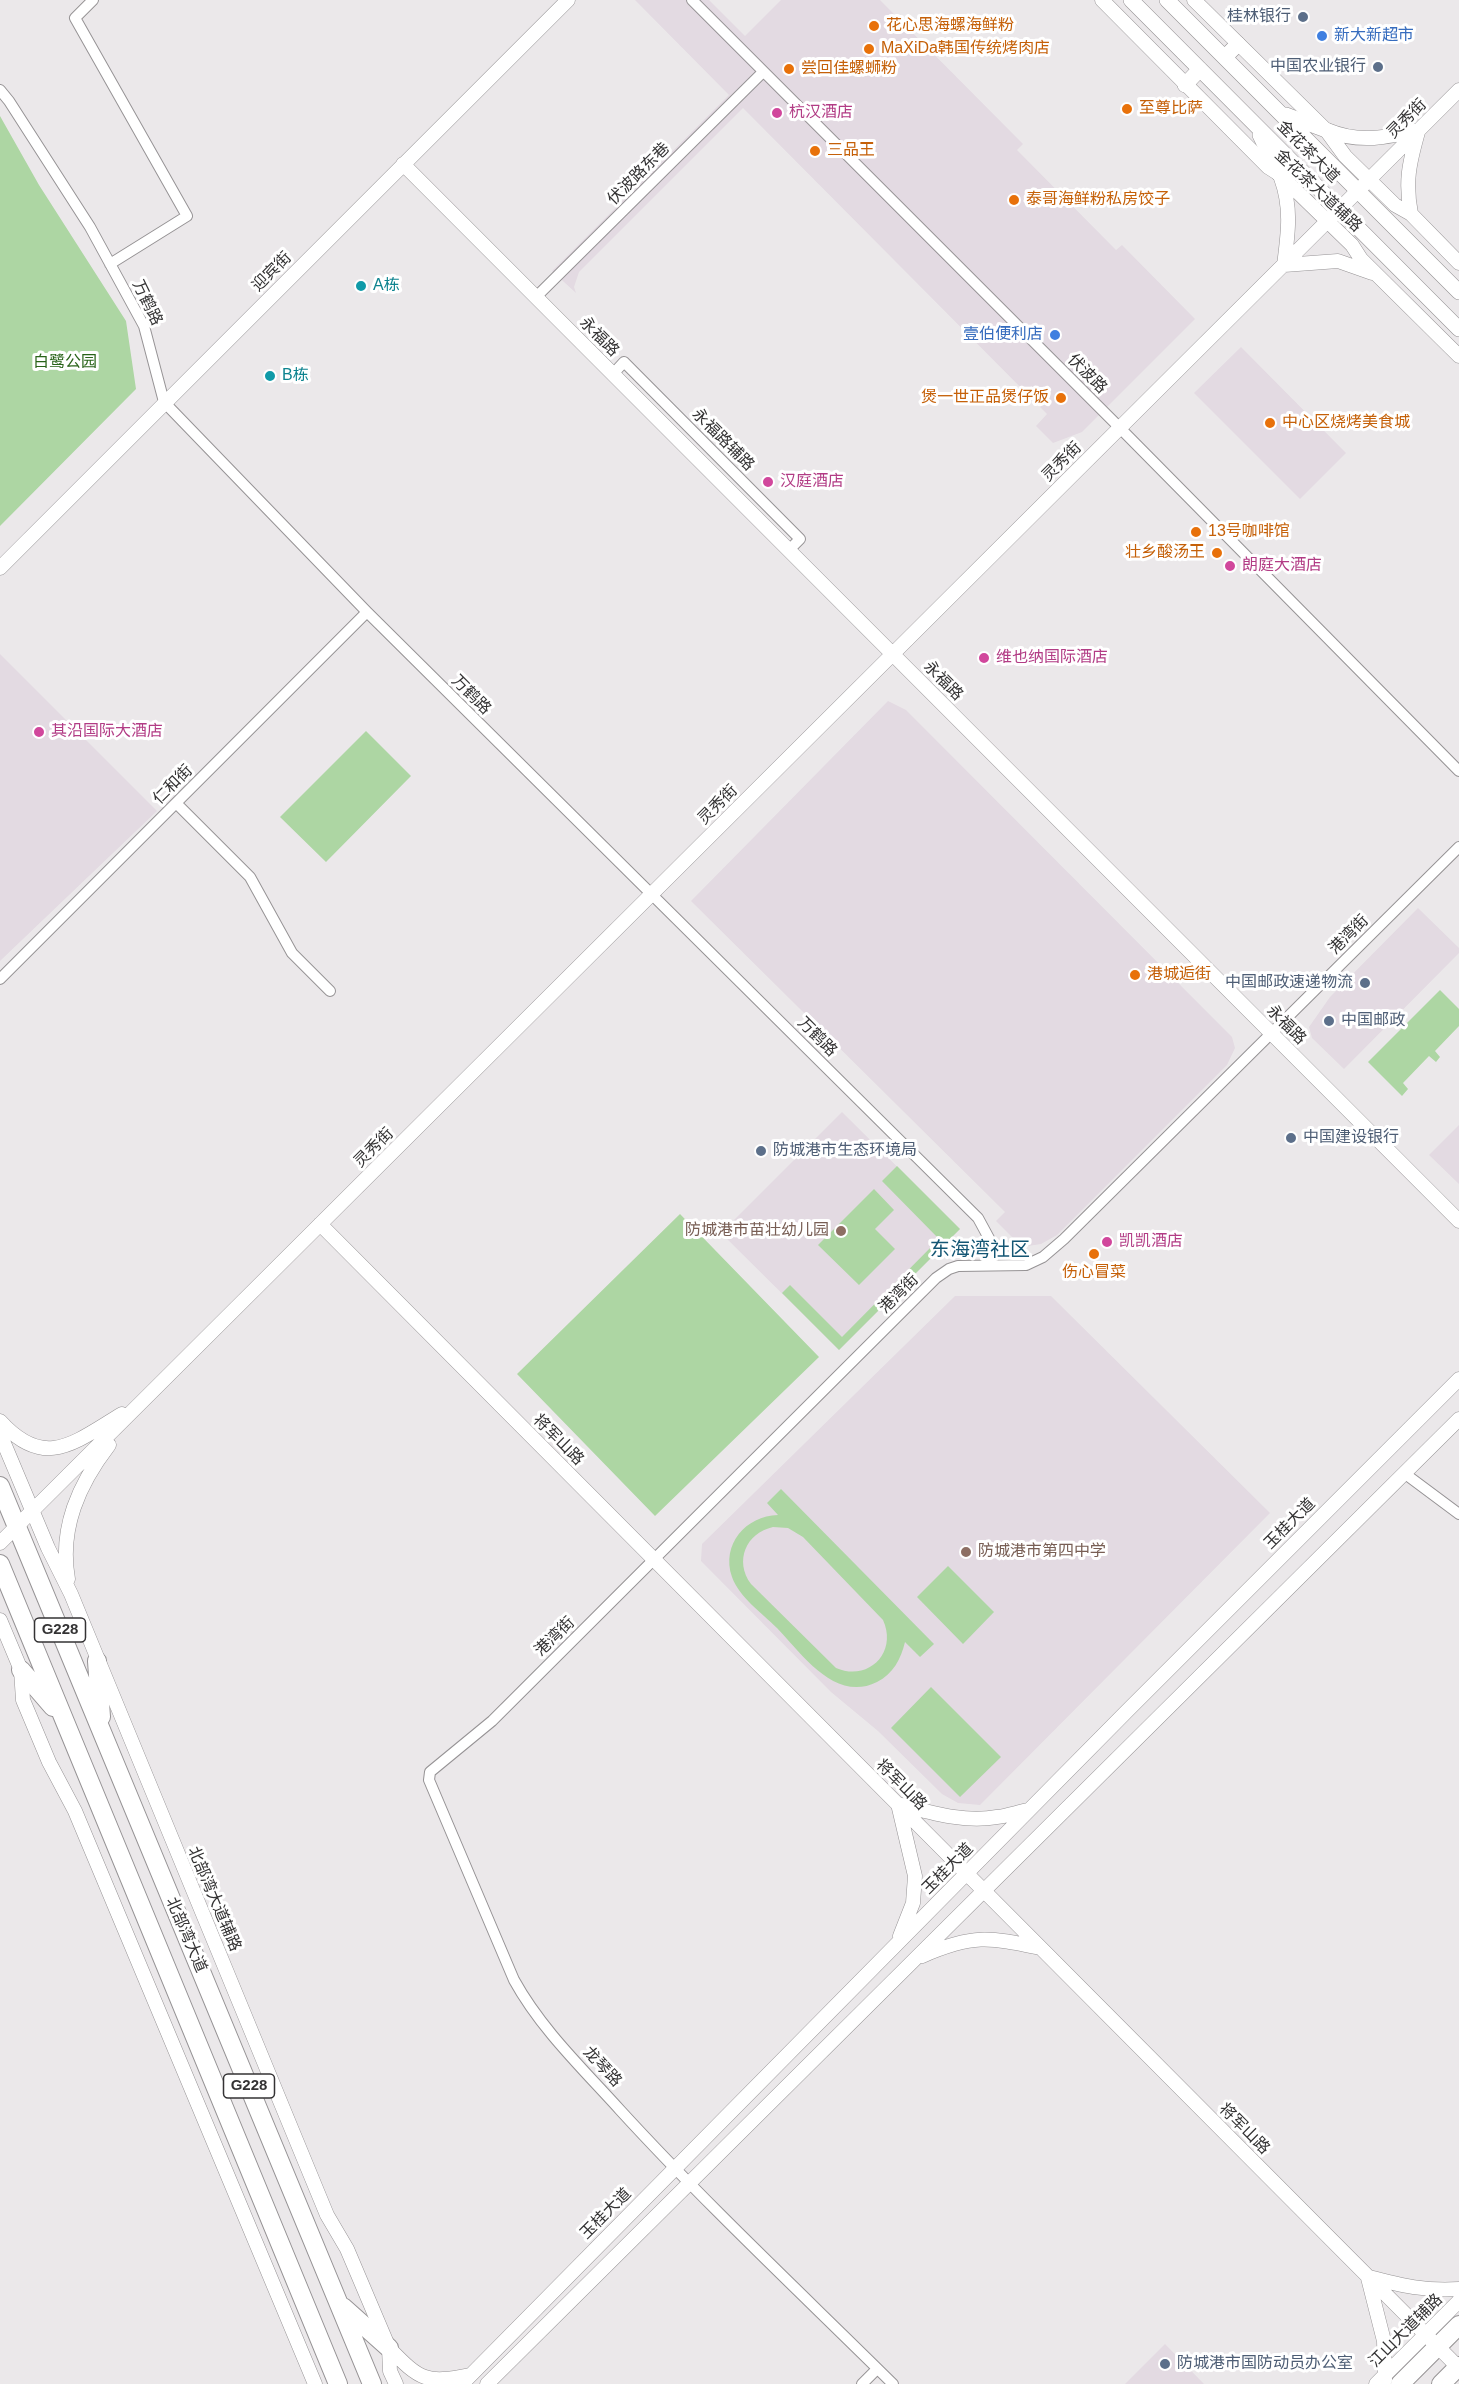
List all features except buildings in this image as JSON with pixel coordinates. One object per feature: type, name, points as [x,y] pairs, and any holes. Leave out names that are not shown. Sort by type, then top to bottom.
[{"type":"highway","name":"北部湾大道","points":[[0,1486],[372,2384]]},
{"type":"highway","name":"北部湾大道","points":[[0,1564],[338,2384]]},
{"type":"highway","points":[[97,1661],[103,1734]]},
{"type":"highway","points":[[21,1670],[64,1719]]},
{"type":"highway","points":[[339,2304],[389,2348]]},
{"type":"highway","points":[[1386,2382],[1432,2340],[1459,2325]]},
{"type":"highway","points":[[1441,2384],[1459,2367]]},
{"type":"main road","name":"迎宾街","points":[[0,568],[568,0]]},
{"type":"main road","name":"金花茶大道辅路","points":[[1102,0],[1268,168],[1279,174],[1328,221],[1459,356]]},
{"type":"main road","name":"金花茶大道","points":[[1131,0],[1459,329]]},
{"type":"main road","name":"金花茶大道","points":[[1167,0],[1459,292]]},
{"type":"main road","points":[[1194,0],[1326,130],[1345,156],[1400,209],[1411,214],[1459,263]]},
{"type":"main road","points":[[1225,57],[1238,44]]},
{"type":"main road","points":[[1185,85],[1200,69]]},
{"type":"main road","name":"灵秀街","points":[[0,1543],[1459,90]]},
{"type":"main road","points":[[1280,113],[1355,139],[1384,137],[1419,130],[1410,163],[1407,191],[1411,214]]},
{"type":"main road","points":[[1255,124],[1279,174],[1289,209],[1289,230],[1284,265],[1338,261],[1361,268],[1382,279]]},
{"type":"main road","name":"永福路","points":[[404,164],[1459,1221]]},
{"type":"main road","name":"将军山路","points":[[320,1224],[1459,2367]]},
{"type":"main road","name":"玉桂大道","points":[[470,2381],[674,2168],[1459,1379]]},
{"type":"main road","points":[[0,1420],[10,1432],[25,1442],[40,1448],[58,1449],[76,1441],[142,1402]]},
{"type":"main road","points":[[71,1594],[65,1563],[66,1532],[76,1497],[94,1465],[142,1402]]},
{"type":"main road","points":[[487,2384],[1459,1419]]},
{"type":"main road","name":"北部湾大道辅路","points":[[0,1426],[3,1441],[71,1594],[327,2215],[347,2249],[389,2348],[390,2371],[396,2384]]},
{"type":"main road","points":[[0,1620],[21,1670],[23,1700],[49,1762],[75,1811],[315,2384]]},
{"type":"main road","points":[[0,1645],[21,1670]]},
{"type":"main road","points":[[897,1944],[914,1904],[915,1876],[898,1804],[948,1816],[970,1818],[995,1818],[1029,1810]]},
{"type":"main road","points":[[914,1959],[950,1944],[978,1938],[1041,1948]]},
{"type":"main road","points":[[1386,2382],[1384,2341],[1367,2276],[1411,2288],[1459,2289]]},
{"type":"main road","name":"江山大道辅路","points":[[1432,2340],[1459,2301]]},
{"type":"main road","points":[[389,2348],[421,2377],[470,2381]]},
{"type":"street","points":[[93,0],[75,18],[187,216],[110,264]]},
{"type":"street","name":"伏波路","points":[[692,0],[1459,771]]},
{"type":"street","name":"伏波路东巷","points":[[536,297],[763,72]]},
{"type":"street","name":"万鹤路","points":[[0,90],[65,188],[144,326],[164,402],[367,612],[978,1218],[992,1242],[991,1266]]},
{"type":"street","name":"仁和街","points":[[0,979],[367,612]]},
{"type":"street","points":[[176,803],[250,877],[292,953],[330,991]]},
{"type":"street","name":"港湾街","points":[[492,1721],[936,1278],[958,1266],[1026,1265],[1034,1263],[1050,1251],[1459,847]]},
{"type":"street","points":[[1404,1473],[1459,1514]]},
{"type":"street","name":"龙琴路","points":[[492,1721],[430,1772],[429,1780],[525,2001],[549,2032],[689,2184],[893,2384]]},
{"type":"street","points":[[862,2384],[877,2369]]},
{"type":"shaded area","points":[[635,0],[709,0],[745,36],[781,0],[880,0],[1023,144],[1017,150],[1116,250],[1122,245],[1195,319],[1082,432],[1053,443],[1036,426],[1047,414],[743,108],[579,272],[574,287],[576,293],[552,271],[729,95]]},
{"type":"shaded area","name":"中心区烧烤美食城","points":[[1241,347],[1346,453],[1300,499],[1194,393]]},
{"type":"shaded area","name":"其沿国际大酒店","points":[[0,654],[157,811],[0,961]]},
{"type":"shaded area","points":[[888,701],[906,710],[1232,1037],[1235,1048],[1227,1065],[1057,1235],[1041,1244],[1028,1246],[1017,1242],[996,1221],[1005,1212],[691,901]]},
{"type":"shaded area","points":[[1418,908],[1459,948],[1459,953],[1344,1069],[1312,1038],[1309,1027],[1330,997]]},
{"type":"shaded area","name":"防城港市苗壮幼儿园","points":[[842,1112],[960,1229],[839,1350],[721,1233]]},
{"type":"shaded area","points":[[1459,1125],[1459,1184],[1429,1155]]},
{"type":"shaded area","name":"防城港市第四中学","points":[[955,1296],[1051,1296],[1270,1513],[980,1805],[958,1803],[942,1794],[878,1731],[831,1692],[701,1561],[702,1544]]},
{"type":"shaded area","name":"防城港市国防动员办公室","points":[[1165,2344],[1204,2384],[1125,2384]]},
{"type":"green space","name":"白鹭公园","points":[[0,116],[39,185],[126,321],[136,389],[0,526]]},
{"type":"green space","points":[[366,731],[411,776],[326,862],[280,817]]},
{"type":"green space","points":[[1440,990],[1459,1009],[1459,1026],[1435,1051],[1440,1057],[1436,1062],[1429,1056],[1403,1083],[1408,1089],[1402,1096],[1368,1062]]},
{"type":"green space","points":[[897,1166],[960,1229],[839,1350],[782,1293],[790,1285],[842,1337],[939,1239],[882,1181]]},
{"type":"green space","points":[[874,1189],[894,1210],[875,1229],[895,1249],[859,1285],[818,1245]]},
{"type":"green space","points":[[680,1214],[819,1357],[655,1516],[517,1374]]},
{"type":"green space","points":[[781,1489],[934,1644],[920,1657],[905,1642],[899,1660],[888,1675],[862,1687],[847,1686],[821,1673],[745,1598],[732,1577],[730,1554],[739,1534],[756,1520],[778,1515],[767,1503]],"holes":[[[773,1527],[788,1528],[803,1537],[883,1620],[887,1632],[886,1643],[877,1662],[869,1668],[859,1671],[836,1668],[751,1584],[743,1566],[743,1557],[750,1542],[764,1530]]]},
{"type":"green space","points":[[948,1566],[994,1612],[963,1644],[917,1597]]},
{"type":"green space","points":[[931,1687],[1001,1757],[960,1797],[891,1728]]},
{"type":"place","name":"桂林银行","points":[[1303,17]]},
{"type":"place","name":"花心思海螺海鲜粉","points":[[874,26]]},
{"type":"place","name":"新大新超市","points":[[1322,36]]},
{"type":"place","name":"MaXiDa韩国传统烤肉店","points":[[869,49]]},
{"type":"place","name":"中国农业银行","points":[[1378,67]]},
{"type":"place","name":"尝回佳螺蛳粉","points":[[789,69]]},
{"type":"place","name":"至尊比萨","points":[[1127,109]]},
{"type":"place","name":"杭汉酒店","points":[[777,113]]},
{"type":"place","name":"三品王","points":[[815,151]]},
{"type":"place","name":"泰哥海鲜粉私房饺子","points":[[1014,200]]},
{"type":"place","name":"A栋","points":[[361,286]]},
{"type":"place","name":"壹伯便利店","points":[[1055,335]]},
{"type":"place","name":"B栋","points":[[270,376]]},
{"type":"place","name":"煲一世正品煲仔饭","points":[[1061,398]]},
{"type":"place","name":"中心区烧烤美食城","points":[[1270,423]]},
{"type":"place","name":"汉庭酒店","points":[[768,482]]},
{"type":"place","name":"13号咖啡馆","points":[[1196,532]]},
{"type":"place","name":"壮乡酸汤王","points":[[1217,553]]},
{"type":"place","name":"朗庭大酒店","points":[[1230,566]]},
{"type":"place","name":"维也纳国际酒店","points":[[984,658]]},
{"type":"place","name":"其沿国际大酒店","points":[[39,732]]},
{"type":"place","name":"港城逅街","points":[[1135,975]]},
{"type":"place","name":"中国邮政速递物流","points":[[1365,983]]},
{"type":"place","name":"中国邮政","points":[[1329,1021]]},
{"type":"place","name":"中国建设银行","points":[[1291,1138]]},
{"type":"place","name":"防城港市生态环境局","points":[[761,1151]]},
{"type":"place","name":"防城港市苗壮幼儿园","points":[[841,1231]]},
{"type":"place","name":"凯凯酒店","points":[[1107,1242]]},
{"type":"place","name":"伤心冒菜","points":[[1094,1254]]},
{"type":"place","name":"防城港市第四中学","points":[[966,1552]]},
{"type":"place","name":"防城港市国防动员办公室","points":[[1165,2364]]},
{"type":"district","name":"东海湾社区","points":[[980,1250]]}]
